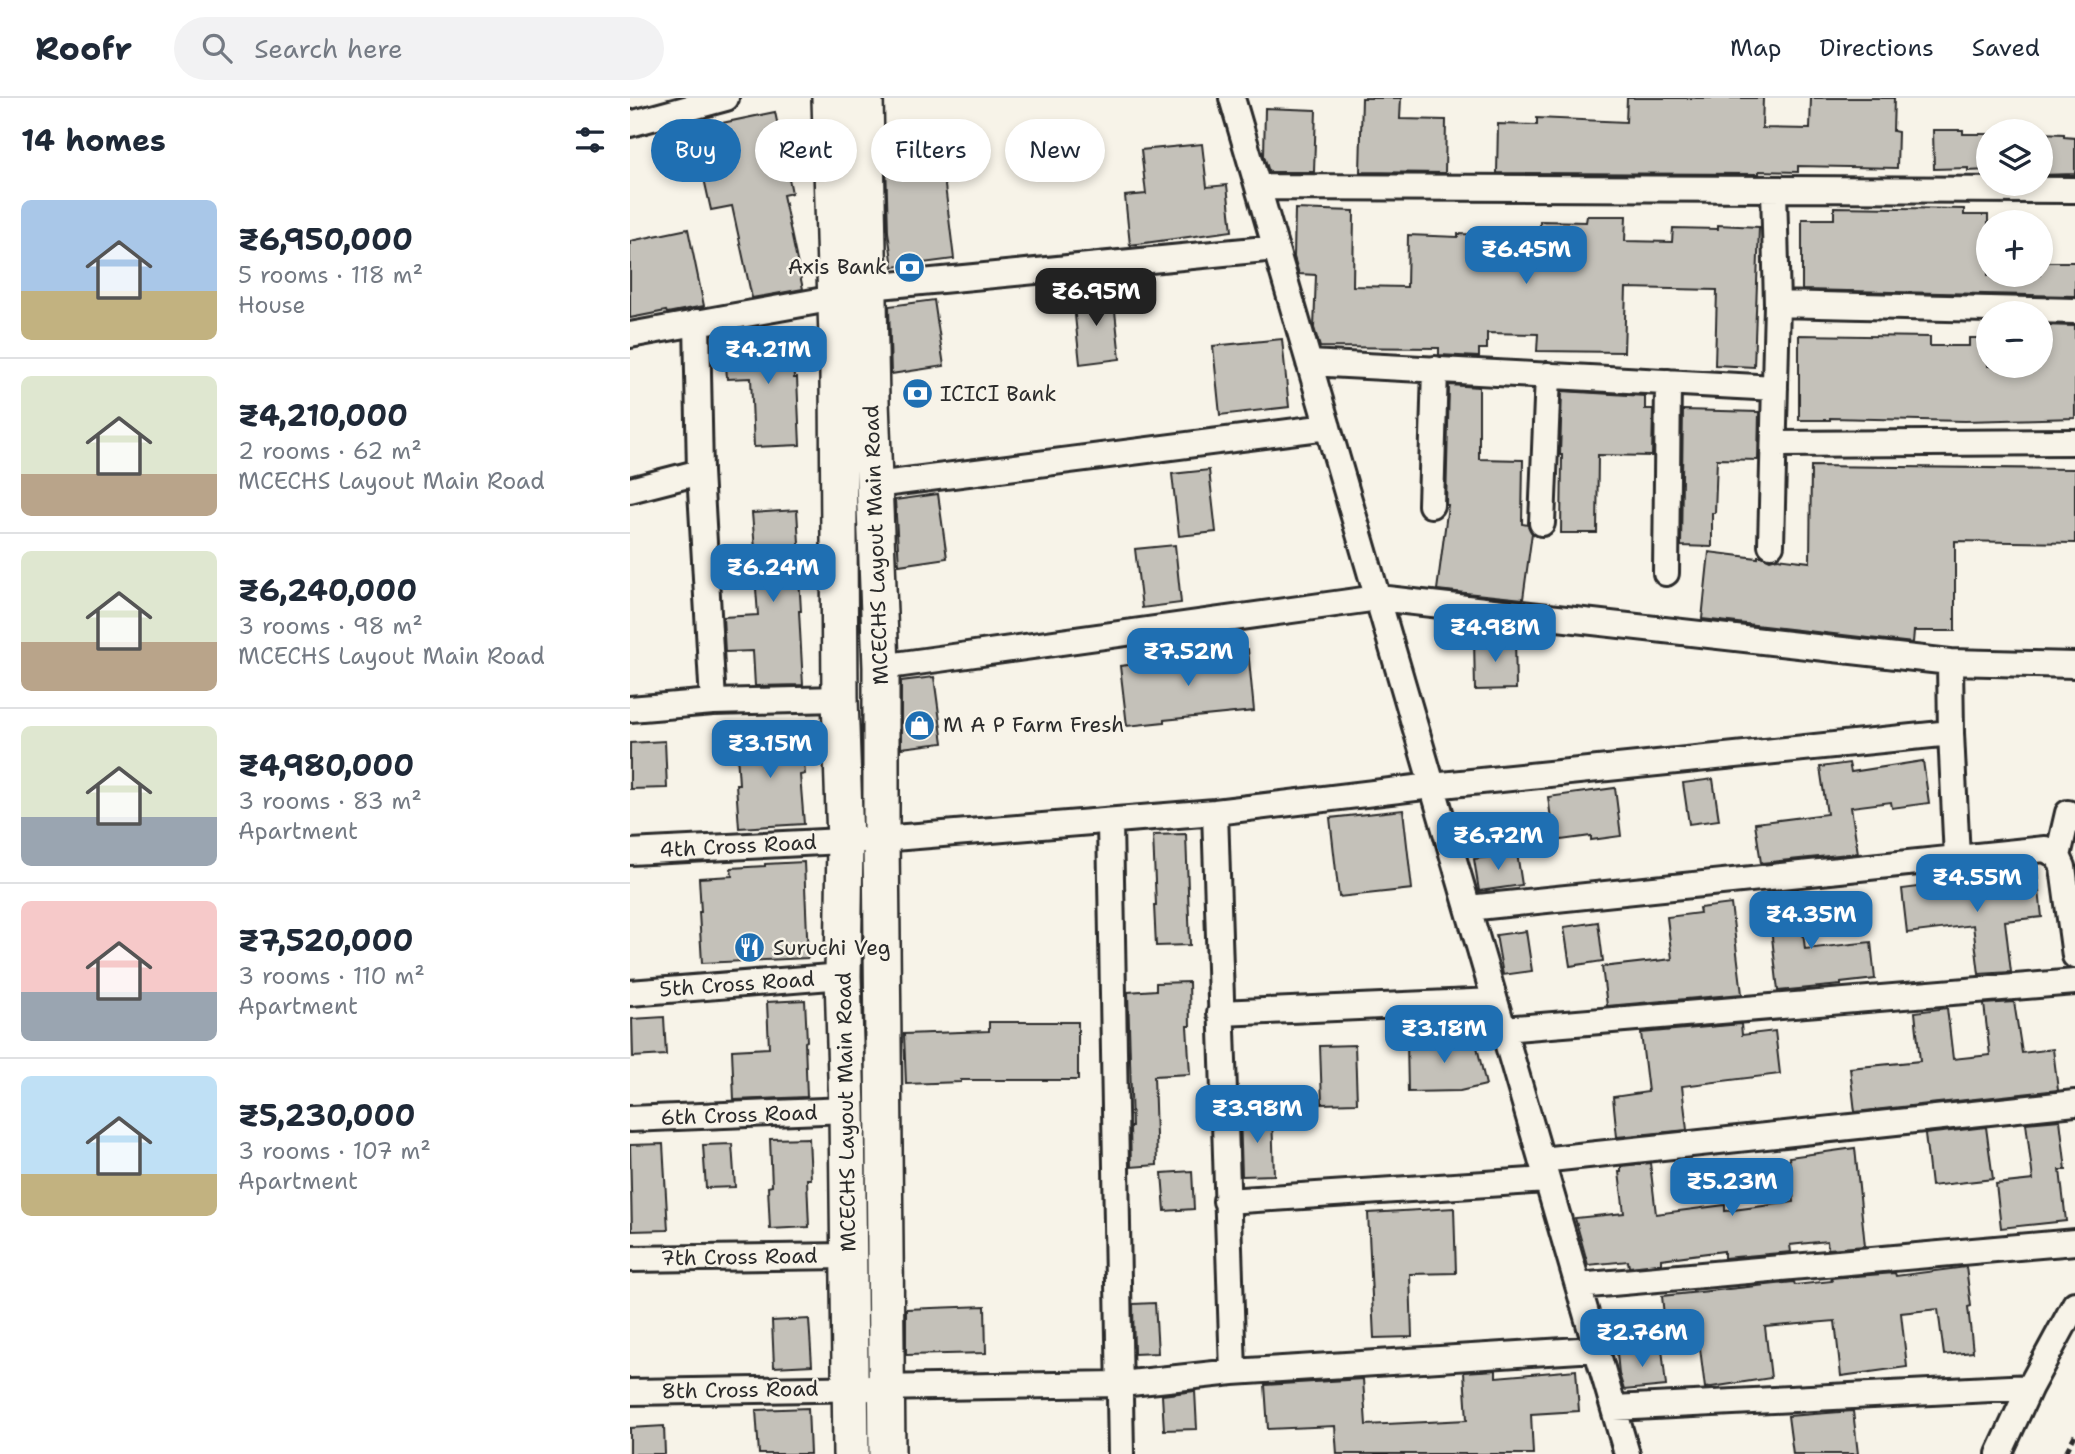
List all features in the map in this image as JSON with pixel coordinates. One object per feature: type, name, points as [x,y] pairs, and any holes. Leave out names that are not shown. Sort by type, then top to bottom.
[{"type":"main road","name":"MCECHS Layout Main Road","points":[[830,98],[838,374],[840,699],[845,841],[843,976],[850,1454]]},
{"type":"main road","name":"MCECHS Layout Main Road","points":[[865,98],[881,667],[887,1454]]},
{"type":"street","points":[[630,124],[726,98]]},
{"type":"street","points":[[1232,98],[1627,1454]]},
{"type":"street","points":[[1258,187],[2075,190]]},
{"type":"street","points":[[1771,545],[1777,304],[1774,190]]},
{"type":"street","points":[[869,287],[1276,248]]},
{"type":"street","points":[[630,335],[835,298]]},
{"type":"street","points":[[1777,304],[2075,311]]},
{"type":"street","points":[[697,322],[700,472],[713,702]]},
{"type":"street","points":[[1309,363],[1775,388]]},
{"type":"street","points":[[1431,505],[1435,369]]},
{"type":"street","points":[[1542,523],[1548,375]]},
{"type":"street","points":[[1666,573],[1668,382]]},
{"type":"street","points":[[875,485],[1328,427]]},
{"type":"street","points":[[1774,444],[2075,442]]},
{"type":"street","points":[[630,490],[700,472]]},
{"type":"street","points":[[881,667],[1378,598],[1950,662],[2075,665]]},
{"type":"street","points":[[1950,662],[1957,858]]},
{"type":"street","points":[[630,709],[713,702],[840,699]]},
{"type":"street","name":"4th Cross Road","points":[[630,852],[881,839],[1215,812],[1432,786],[1951,733]]},
{"type":"street","points":[[1215,812],[1233,1372]]},
{"type":"street","points":[[2058,856],[2068,813]]},
{"type":"street","points":[[1110,821],[1121,1454]]},
{"type":"street","points":[[1468,908],[2045,849],[2058,856],[2063,867],[2075,956]]},
{"type":"street","name":"5th Cross Road","points":[[630,993],[843,976]]},
{"type":"street","points":[[1503,1029],[2075,982]]},
{"type":"street","points":[[1220,1013],[1495,1001]]},
{"type":"street","points":[[1226,1201],[1544,1170],[2075,1103]]},
{"type":"street","name":"6th Cross Road","points":[[630,1119],[847,1110]]},
{"type":"street","points":[[1578,1286],[2075,1242]]},
{"type":"street","name":"7th Cross Road","points":[[632,1252],[848,1256]]},
{"type":"street","points":[[1999,1454],[2030,1387],[2075,1304]]},
{"type":"street","name":"8th Cross Road","points":[[630,1392],[1121,1384],[1233,1372],[1596,1349]]},
{"type":"street","points":[[1614,1408],[2030,1387]]},
{"type":"building","points":[[1362,98],[1401,98],[1400,119],[1446,120],[1445,173],[1360,172]]},
{"type":"building","points":[[1627,98],[1763,98],[1762,128],[1810,129],[1811,98],[1894,98],[1893,131],[1898,132],[1897,168],[1798,166],[1798,172],[1759,171],[1759,174],[1497,173],[1498,124],[1537,125],[1537,118],[1626,122]]},
{"type":"building","points":[[1265,108],[1316,110],[1314,172],[1269,172],[1264,156]]},
{"type":"building","points":[[775,112],[776,119],[755,119],[755,182],[790,182],[792,193],[783,195],[803,289],[752,298],[732,206],[711,210],[705,182],[741,182],[741,119]]},
{"type":"building","points":[[1933,130],[1963,130],[1963,134],[1976,134],[1976,171],[1968,171],[1968,168],[1934,169]]},
{"type":"building","points":[[2053,134],[2075,138],[2075,174],[2053,175]]},
{"type":"building","points":[[1202,144],[1207,187],[1227,185],[1232,231],[1130,245],[1125,196],[1146,194],[1141,150]]},
{"type":"building","points":[[887,182],[945,182],[954,259],[893,267],[888,232]]},
{"type":"building","points":[[1834,207],[1964,209],[1964,215],[1976,215],[1976,287],[2053,287],[2053,262],[2075,262],[2075,296],[1802,290],[1802,219],[1834,219]]},
{"type":"building","points":[[1295,209],[1354,211],[1353,286],[1407,287],[1408,235],[1490,235],[1489,244],[1540,246],[1540,221],[1586,222],[1587,216],[1626,216],[1625,241],[1672,242],[1673,228],[1718,229],[1718,225],[1759,227],[1754,367],[1715,365],[1717,290],[1626,288],[1624,352],[1537,351],[1538,334],[1487,333],[1487,349],[1479,349],[1479,357],[1439,355],[1439,348],[1320,347],[1314,328],[1316,275],[1299,274],[1294,257]]},
{"type":"building","points":[[688,229],[704,306],[630,318],[630,241]]},
{"type":"building","points":[[1113,292],[1120,359],[1080,364],[1073,296]]},
{"type":"building","points":[[934,300],[944,366],[891,374],[889,306]]},
{"type":"building","points":[[2053,325],[2075,326],[2075,418],[1965,421],[1830,418],[1799,420],[1799,335],[1930,337],[1930,346],[1969,346],[1969,338],[1976,338],[1976,378],[2053,378]]},
{"type":"building","points":[[748,334],[748,338],[792,336],[800,445],[754,447],[751,378],[727,379],[724,335]]},
{"type":"building","points":[[1282,339],[1289,407],[1220,415],[1213,346]]},
{"type":"building","points":[[1449,385],[1479,387],[1479,459],[1523,460],[1522,524],[1528,525],[1532,533],[1523,599],[1437,590],[1448,505]]},
{"type":"building","points":[[1562,391],[1645,396],[1645,409],[1653,409],[1652,456],[1598,455],[1597,533],[1561,533]]},
{"type":"building","points":[[1683,410],[1759,412],[1758,460],[1717,459],[1712,547],[1681,546]]},
{"type":"building","points":[[1811,466],[2075,469],[2075,543],[1955,541],[1955,631],[1914,631],[1913,643],[1702,619],[1709,552],[1810,562]]},
{"type":"building","points":[[1209,470],[1216,532],[1179,536],[1172,474]]},
{"type":"building","points":[[938,494],[947,558],[899,565],[895,500]]},
{"type":"building","points":[[797,510],[803,685],[755,686],[753,651],[725,652],[723,617],[758,615],[752,513]]},
{"type":"building","points":[[1175,545],[1181,603],[1142,608],[1135,549]]},
{"type":"building","points":[[1515,637],[1516,689],[1475,690],[1474,638]]},
{"type":"building","points":[[1248,649],[1254,711],[1127,726],[1120,666]]},
{"type":"building","points":[[934,677],[943,743],[901,748],[901,681]]},
{"type":"building","points":[[801,730],[805,774],[800,775],[804,824],[739,828],[736,739]]},
{"type":"building","points":[[665,741],[667,788],[630,789],[630,743]]},
{"type":"building","points":[[1923,761],[1929,803],[1892,808],[1891,802],[1851,807],[1858,853],[1761,863],[1755,823],[1827,814],[1820,767],[1849,763],[1851,772]]},
{"type":"building","points":[[1713,779],[1719,820],[1689,824],[1683,783]]},
{"type":"building","points":[[1615,788],[1621,836],[1591,840],[1591,836],[1554,841],[1548,797]]},
{"type":"building","points":[[1403,810],[1412,889],[1339,897],[1330,818]]},
{"type":"building","points":[[1186,834],[1190,945],[1156,946],[1153,835]]},
{"type":"building","points":[[1517,853],[1522,885],[1479,891],[1474,859]]},
{"type":"building","points":[[804,862],[808,958],[702,963],[699,878],[732,876],[731,868]]},
{"type":"building","points":[[2037,872],[2042,917],[2005,921],[2011,972],[1979,974],[1973,925],[1907,933],[1902,889],[1934,885],[1935,891],[2003,883],[2002,876]]},
{"type":"building","points":[[1798,889],[1805,949],[1871,942],[1875,979],[1778,991],[1767,892]]},
{"type":"building","points":[[1731,904],[1742,994],[1607,1006],[1602,967],[1672,959],[1667,917],[1700,913],[1699,908]]},
{"type":"building","points":[[1598,922],[1603,961],[1570,966],[1564,927]]},
{"type":"building","points":[[1526,931],[1532,971],[1503,975],[1496,935]]},
{"type":"building","points":[[1189,982],[1190,1026],[1187,1026],[1190,1074],[1154,1076],[1157,1165],[1131,1167],[1128,992],[1156,990],[1156,983]]},
{"type":"building","points":[[805,1000],[807,1097],[734,1100],[732,1050],[769,1048],[767,1002]]},
{"type":"building","points":[[2014,1002],[2022,1053],[2053,1049],[2058,1090],[1855,1112],[1850,1068],[1920,1061],[1915,1012],[1947,1008],[1953,1059],[1990,1055],[1984,1004]]},
{"type":"building","points":[[664,1017],[666,1055],[633,1057],[632,1019]]},
{"type":"building","points":[[989,1022],[1078,1022],[1078,1080],[961,1080],[906,1084],[904,1034],[989,1031]]},
{"type":"building","points":[[1741,1024],[1742,1035],[1775,1031],[1780,1074],[1682,1086],[1687,1130],[1617,1137],[1613,1097],[1648,1092],[1641,1033]]},
{"type":"building","points":[[1474,1034],[1486,1085],[1460,1091],[1408,1092],[1407,1041],[1449,1040]]},
{"type":"building","points":[[1355,1045],[1357,1103],[1322,1104],[1320,1046]]},
{"type":"building","points":[[1272,1114],[1274,1175],[1242,1176],[1240,1115]]},
{"type":"building","points":[[2060,1120],[2066,1170],[2060,1170],[2066,1221],[2001,1228],[1996,1184],[2033,1180],[2026,1123]]},
{"type":"building","points":[[1986,1127],[1993,1179],[1931,1186],[1925,1134]]},
{"type":"building","points":[[809,1138],[809,1227],[770,1229],[770,1139]]},
{"type":"building","points":[[663,1144],[668,1230],[632,1231],[630,1145]]},
{"type":"building","points":[[732,1144],[735,1187],[706,1188],[703,1145]]},
{"type":"building","points":[[1855,1148],[1865,1246],[1828,1249],[1827,1241],[1790,1245],[1791,1252],[1724,1258],[1724,1251],[1661,1259],[1661,1264],[1629,1267],[1628,1261],[1588,1265],[1575,1218],[1624,1213],[1619,1172],[1621,1166],[1650,1163],[1656,1214],[1725,1205],[1725,1211],[1794,1202],[1789,1157]]},
{"type":"building","points":[[1192,1171],[1194,1209],[1165,1211],[1162,1173]]},
{"type":"building","points":[[1454,1208],[1456,1273],[1410,1274],[1412,1337],[1374,1338],[1368,1213]]},
{"type":"building","points":[[1966,1267],[1973,1352],[1944,1355],[1938,1309],[1901,1313],[1907,1367],[1841,1376],[1835,1321],[1765,1327],[1771,1378],[1705,1388],[1698,1332],[1666,1335],[1662,1296],[1794,1282],[1795,1285],[1832,1281],[1831,1278],[1895,1273],[1896,1276]]},
{"type":"building","points":[[1155,1303],[1158,1353],[1134,1354],[1133,1304]]},
{"type":"building","points":[[985,1306],[986,1353],[906,1355],[906,1309]]},
{"type":"building","points":[[809,1319],[812,1365],[774,1367],[772,1321]]},
{"type":"building","points":[[1662,1348],[1666,1386],[1624,1390],[1617,1353]]},
{"type":"building","points":[[1496,1370],[1496,1377],[1576,1370],[1579,1411],[1531,1414],[1533,1454],[1337,1454],[1335,1426],[1268,1429],[1265,1385],[1363,1379],[1366,1425],[1467,1420],[1464,1372]]},
{"type":"building","points":[[1195,1391],[1197,1429],[1164,1430],[1162,1395]]},
{"type":"building","points":[[808,1408],[810,1454],[759,1454],[756,1410]]},
{"type":"building","points":[[1853,1411],[1858,1454],[1793,1454],[1788,1416]]},
{"type":"building","points":[[664,1426],[665,1454],[630,1454],[630,1428]]},
{"type":"railway","points":[[2065,1454],[2075,1435]]},
{"type":"place","name":"Axis Bank","points":[[910,267]]},
{"type":"place","name":"ICICI Bank","points":[[917,394]]},
{"type":"place","name":"M A P Farm Fresh","points":[[920,725]]},
{"type":"place","name":"Suruchi Veg","points":[[750,948]]}]
